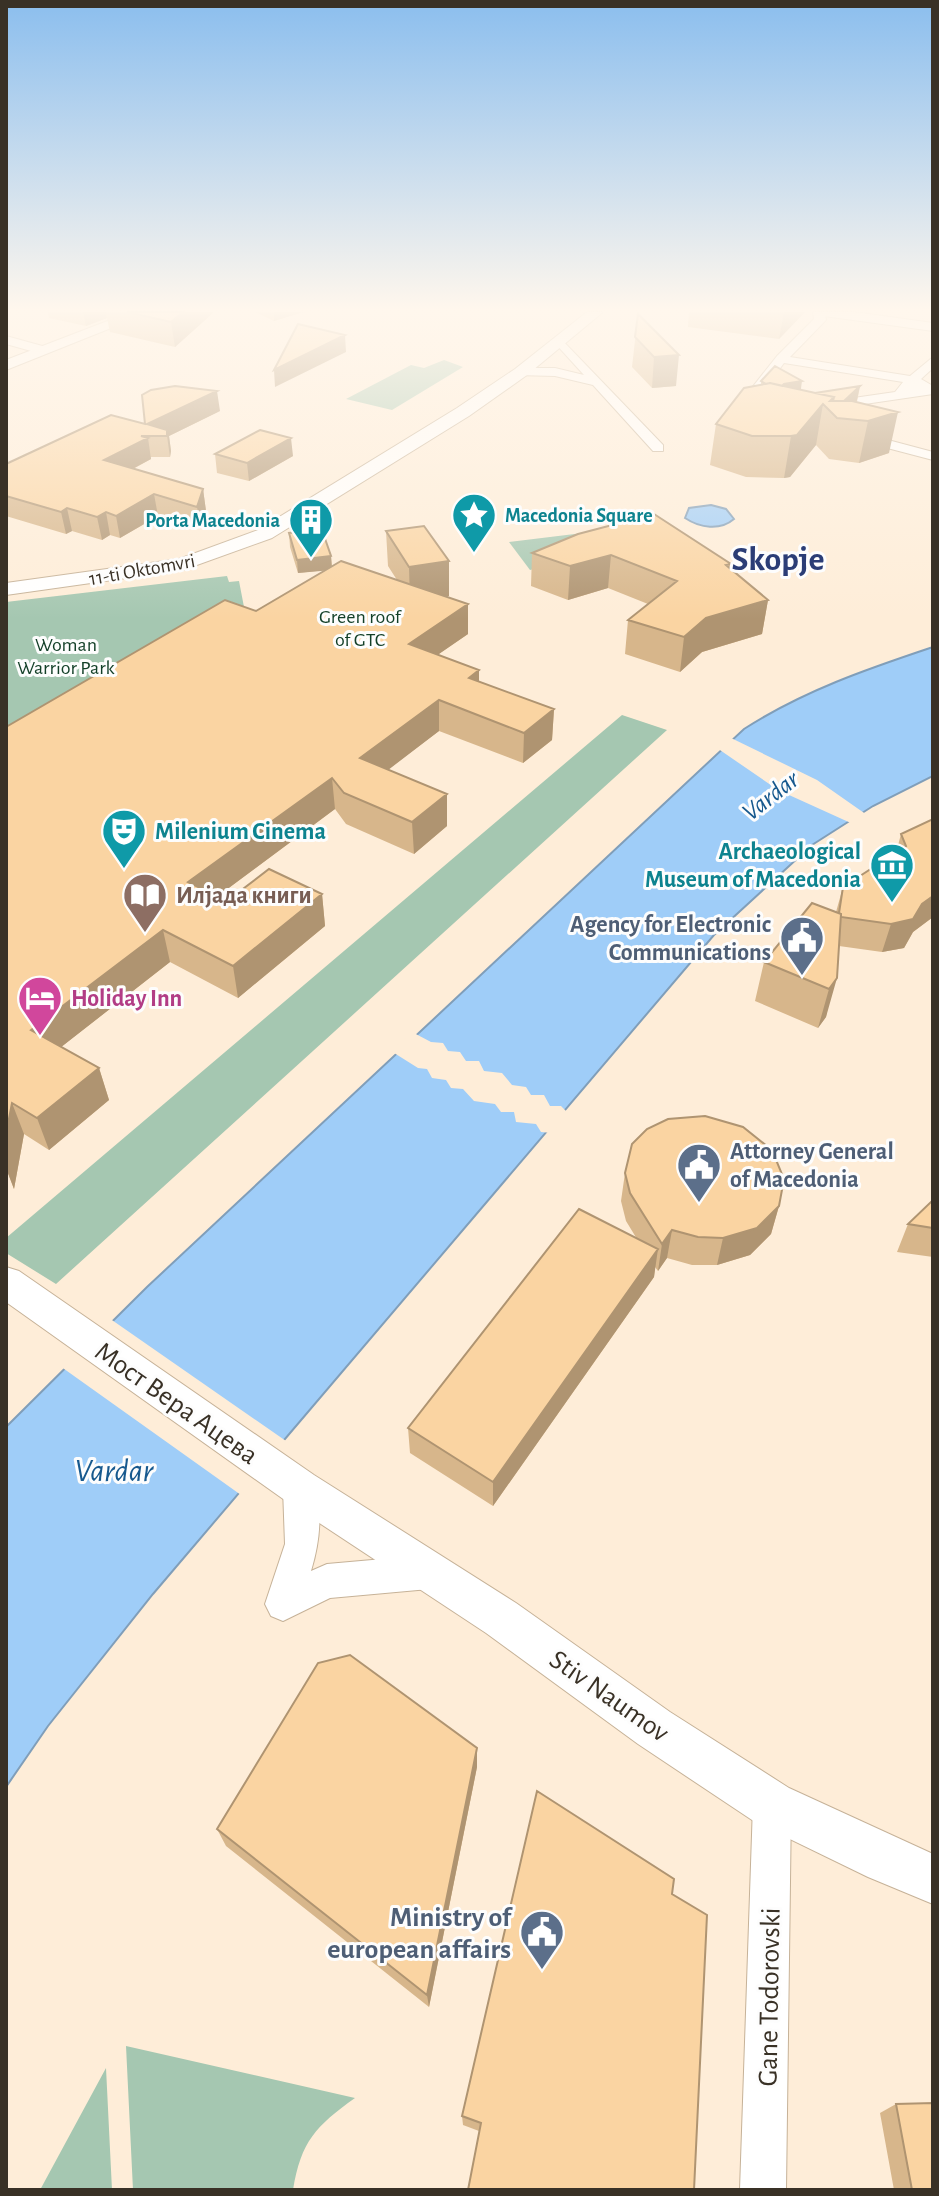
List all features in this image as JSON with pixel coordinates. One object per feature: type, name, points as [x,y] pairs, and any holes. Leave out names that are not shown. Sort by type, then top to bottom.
[{"type":"street","name":"11-ti Oktomvri","points":[[6,589],[183,564],[219,553],[273,530],[454,414]]},
{"type":"street","points":[[626,414],[658,448]]},
{"type":"street","points":[[839,432],[931,453]]},
{"type":"street","name":"Мост Вера Ацева","points":[[6,1282],[300,1488]]},
{"type":"street","points":[[300,1488],[302,1544],[283,1604],[327,1581],[430,1572]]},
{"type":"street","name":"Stiv Naumov","points":[[300,1488],[501,1618],[654,1728],[772,1805],[885,1860],[933,1879]]},
{"type":"street","name":"Gane Todorovski","points":[[763,2190],[772,1805]]},
{"type":"green space","points":[[591,532],[597,553],[530,570],[509,542]]},
{"type":"green space","name":"Woman Warrior Park","points":[[227,576],[229,582],[239,581],[244,607],[6,764],[6,602]]},
{"type":"green space","points":[[622,715],[667,730],[56,1284],[6,1253],[6,1238]]},
{"type":"green space","points":[[126,2046],[355,2098],[312,2136],[296,2173],[293,2190],[133,2190]]},
{"type":"green space","points":[[106,2068],[112,2190],[40,2190]]},
{"type":"water","points":[[711,505],[726,509],[734,519],[710,527],[685,518],[689,508]]},
{"type":"water","name":"Vardar","points":[[933,647],[933,776],[873,806],[812,845],[714,935],[153,1594],[48,1726],[6,1787],[6,1427],[147,1287],[744,729],[812,692]]},
{"type":"pier","points":[[729,737],[817,780],[867,815],[853,824],[778,790],[717,748]]},
{"type":"pier","points":[[412,1032],[431,1042],[443,1043],[448,1051],[460,1052],[466,1061],[479,1061],[484,1071],[502,1073],[512,1085],[526,1087],[531,1095],[544,1095],[550,1106],[561,1106],[568,1113],[552,1133],[541,1132],[536,1124],[516,1122],[514,1112],[501,1112],[495,1104],[474,1101],[463,1089],[451,1088],[446,1080],[432,1078],[427,1069],[418,1068],[391,1051]]},
{"type":"pier","points":[[109,1318],[286,1441],[241,1495],[60,1366]]},
{"type":"building","points":[[144,414],[167,414],[147,424],[167,430],[167,436],[141,436],[148,438],[104,460],[203,489],[197,507],[154,494],[116,516],[106,512],[97,517],[67,508],[61,512],[6,496],[6,464],[111,415],[145,424]]},
{"type":"building","points":[[723,414],[814,414],[797,435],[791,436],[752,436],[716,424]]},
{"type":"building","points":[[833,414],[890,414],[868,421],[837,418]]},
{"type":"building","points":[[260,430],[291,438],[247,463],[215,454]]},
{"type":"building","points":[[654,514],[731,564],[726,565],[768,600],[706,618],[684,637],[628,620],[677,581],[611,555],[570,566],[532,553],[578,534]]},
{"type":"building","points":[[424,526],[449,561],[409,567],[386,531]]},
{"type":"building","points":[[322,530],[331,556],[297,560],[289,533]]},
{"type":"building","points":[[341,561],[468,604],[409,644],[479,670],[469,678],[554,709],[524,733],[439,700],[360,758],[447,794],[412,822],[344,793],[332,778],[188,882],[227,901],[269,869],[322,894],[233,966],[163,930],[31,1030],[99,1068],[37,1118],[12,1103],[6,1134],[6,727],[225,600],[256,611]]},
{"type":"building","name":"Archaeological Museum of Macedonia","points":[[933,819],[933,896],[922,904],[913,919],[891,924],[841,917],[843,887],[906,846],[901,834]]},
{"type":"building","points":[[812,903],[841,914],[837,978],[829,989],[764,962]]},
{"type":"building","name":"Attorney General of Macedonia","points":[[705,1116],[743,1127],[772,1150],[784,1179],[779,1206],[757,1228],[723,1238],[698,1237],[672,1230],[662,1244],[630,1193],[625,1173],[632,1144],[647,1129],[668,1119]]},
{"type":"building","points":[[933,1200],[933,1228],[908,1224]]},
{"type":"building","points":[[579,1209],[658,1249],[493,1482],[408,1428]]},
{"type":"building","points":[[350,1655],[477,1748],[427,1995],[217,1829],[318,1663]]},
{"type":"building","points":[[537,1791],[674,1879],[672,1894],[707,1915],[694,2190],[468,2190],[481,2123],[462,2116]]},
{"type":"building","points":[[933,2103],[933,2190],[912,2190],[896,2104]]},
{"type":"place","name":"Macedonia Square","points":[[474,554]]},
{"type":"place","name":"Porta Macedonia","points":[[311,559]]},
{"type":"place","name":"Milenium Cinema","points":[[124,870]]},
{"type":"place","name":"Archaeological Museum of Macedonia","points":[[892,904]]},
{"type":"place","name":"Илјада книги","points":[[145,934]]},
{"type":"place","name":"Agency for Electronic Communications","points":[[802,977]]},
{"type":"place","name":"Holiday Inn","points":[[40,1037]]},
{"type":"place","name":"Attorney General of Macedonia","points":[[699,1204]]},
{"type":"place","name":"Ministry of european affairs","points":[[542,1971]]},
{"type":"district","name":"Skopje","points":[[778,558]]},
{"type":"park label","name":"Green roof of GTC","points":[[360,628]]}]
